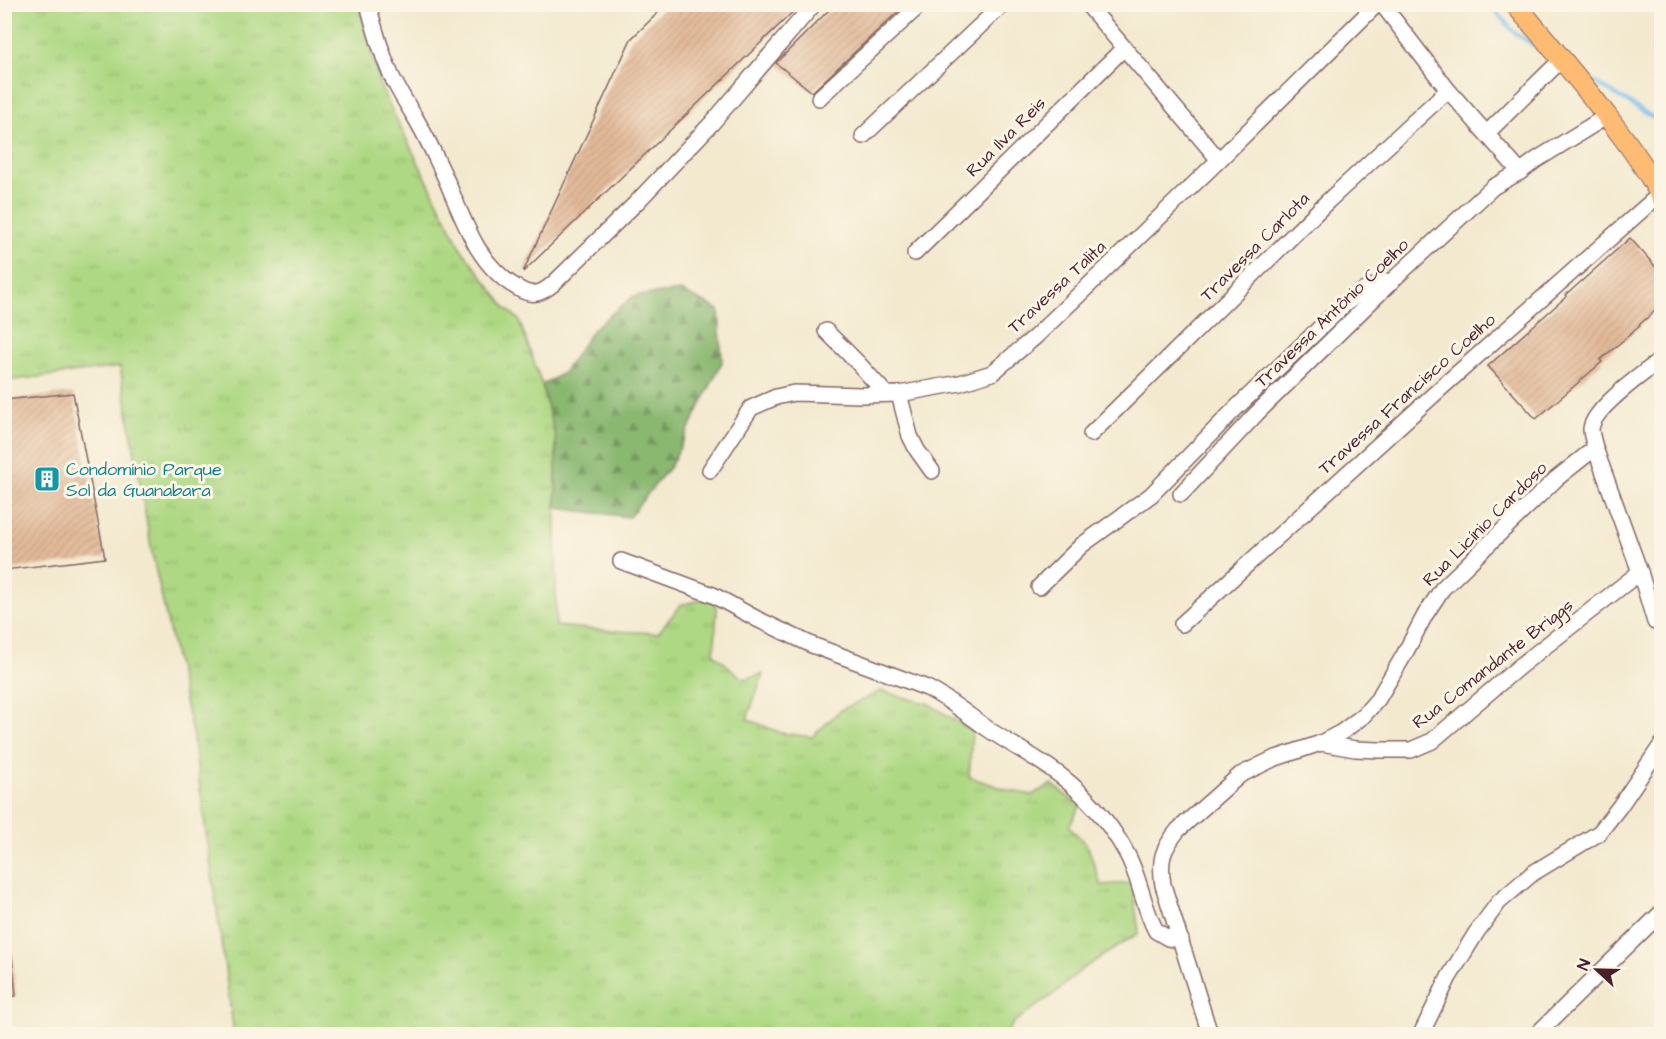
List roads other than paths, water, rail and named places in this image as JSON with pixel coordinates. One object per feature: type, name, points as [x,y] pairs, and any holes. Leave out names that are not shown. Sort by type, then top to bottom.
[{"type":"main road","points":[[1515,4],[1607,116],[1644,167],[1661,196]]},
{"type":"street","points":[[368,4],[383,57],[435,156],[468,229],[497,273],[524,292],[534,294],[542,292],[553,284],[635,204],[712,123],[814,4]]},
{"type":"street","points":[[819,98],[921,4]]},
{"type":"street","points":[[863,136],[1003,4]]},
{"type":"street","points":[[1087,4],[1220,160]]},
{"type":"street","name":"Travessa Talita","points":[[710,470],[751,408],[776,397],[794,393],[892,394],[960,383],[992,373],[1035,337],[1220,160],[1377,4]]},
{"type":"street","points":[[1382,4],[1448,90],[1520,172]]},
{"type":"street","name":"Rua Ilva Reis","points":[[915,254],[1124,48]]},
{"type":"street","points":[[1487,133],[1562,59]]},
{"type":"street","name":"Travessa Carlota","points":[[1091,434],[1328,201],[1448,90]]},
{"type":"street","name":"Travessa Antônio Coelho","points":[[1181,494],[1277,393],[1493,187],[1607,116]]},
{"type":"street","name":"Travessa Francisco Coelho","points":[[1182,624],[1441,388],[1661,196]]},
{"type":"street","points":[[1039,587],[1082,545],[1151,495],[1267,378],[1346,303],[1363,291],[1395,278]]},
{"type":"street","points":[[826,331],[892,394],[917,450],[932,471]]},
{"type":"street","points":[[1655,622],[1640,572],[1595,448],[1591,430],[1594,418],[1604,405],[1662,359]]},
{"type":"street","points":[[1267,378],[1277,393]]},
{"type":"street","name":"Rua Licínio Cardoso","points":[[1210,1035],[1163,885],[1160,867],[1162,855],[1170,840],[1178,830],[1240,775],[1273,759],[1321,743],[1342,732],[1363,716],[1378,699],[1442,589],[1556,479],[1595,448]]},
{"type":"street","points":[[621,561],[713,595],[812,645],[927,688],[1047,766],[1073,785],[1099,812],[1116,835],[1128,855],[1156,931],[1168,938],[1180,940]]},
{"type":"street","name":"Rua Comandante Briggs","points":[[1321,743],[1379,750],[1411,750],[1432,741],[1520,666],[1640,572]]},
{"type":"street","points":[[1421,1035],[1449,977],[1476,933],[1499,902],[1533,873],[1599,832],[1620,806],[1662,744]]},
{"type":"street","points":[[1537,1035],[1662,912]]},
{"type":"waterway","points":[[1489,4],[1516,34],[1545,52]]},
{"type":"waterway","points":[[1588,78],[1662,123]]},
{"type":"place","name":"Condomínio Parque Sol da Guanabara","points":[[47,479]]}]
